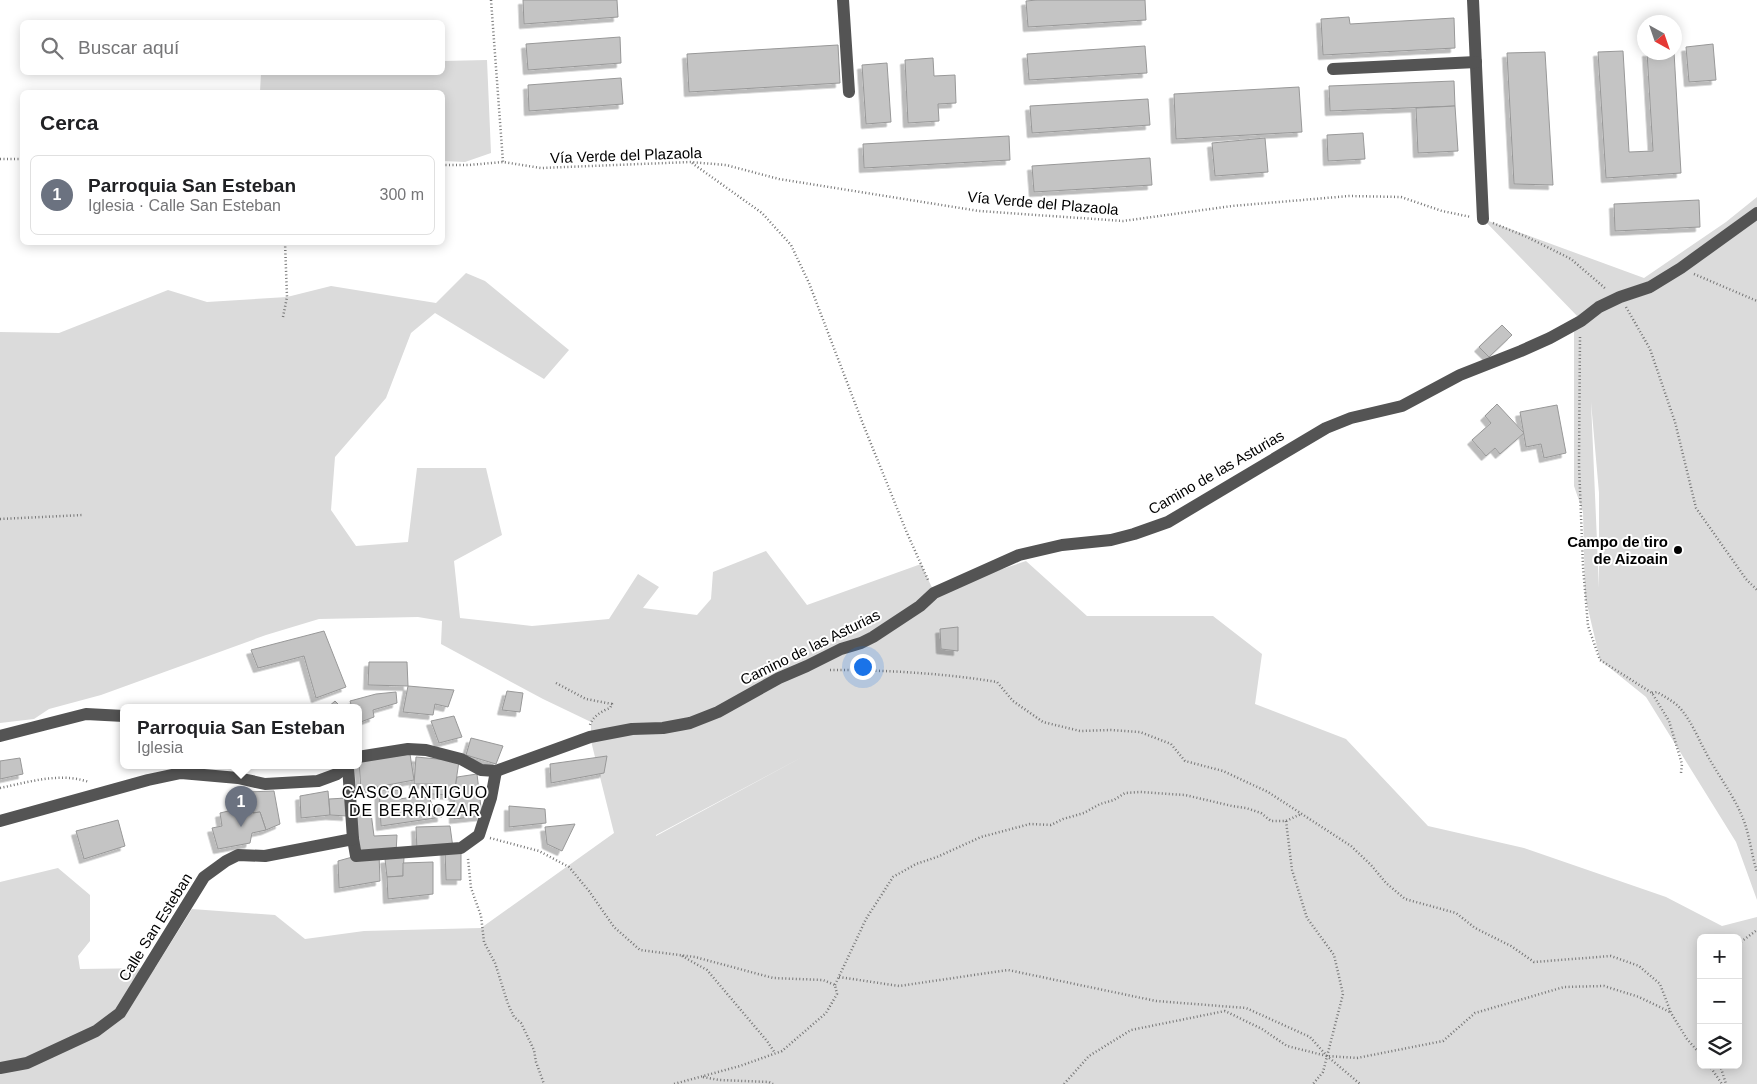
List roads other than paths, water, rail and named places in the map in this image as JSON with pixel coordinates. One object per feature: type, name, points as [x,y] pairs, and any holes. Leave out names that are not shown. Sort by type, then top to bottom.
[{"type":"street","points":[[843,0],[849,92]]},
{"type":"street","points":[[1473,0],[1483,220]]},
{"type":"street","points":[[1333,69],[1476,62]]},
{"type":"street","name":"Camino de las Asturias","points":[[496,771],[590,736],[632,729],[663,728],[690,723],[718,712],[779,678],[873,637],[920,606],[934,593],[1018,554],[1062,545],[1111,540],[1168,522],[1326,428],[1351,418],[1402,406],[1460,375],[1521,351],[1581,320],[1599,307],[1620,297],[1650,287],[1681,268],[1757,213]]},
{"type":"street","points":[[0,736],[86,714],[120,716]]},
{"type":"street","points":[[348,769],[356,856],[461,848],[479,835],[491,798],[496,771],[481,770],[461,759],[426,750],[408,749],[362,756]]},
{"type":"street","points":[[0,821],[148,780],[181,773],[238,778],[265,784],[318,781],[337,774],[344,769]]},
{"type":"street","name":"Calle San Esteban","points":[[0,1068],[27,1063],[96,1031],[120,1013],[204,877],[226,861],[238,855],[265,856],[353,839]]},
{"type":"place","name":"Campo de tiro de Aizoain","points":[[1678,550]]},
{"type":"place","name":"Parroquia San Esteban","points":[[241,827]]},
{"type":"district","name":"CASCO ANTIGUO DE BERRIOZAR","points":[[415,801]]}]
